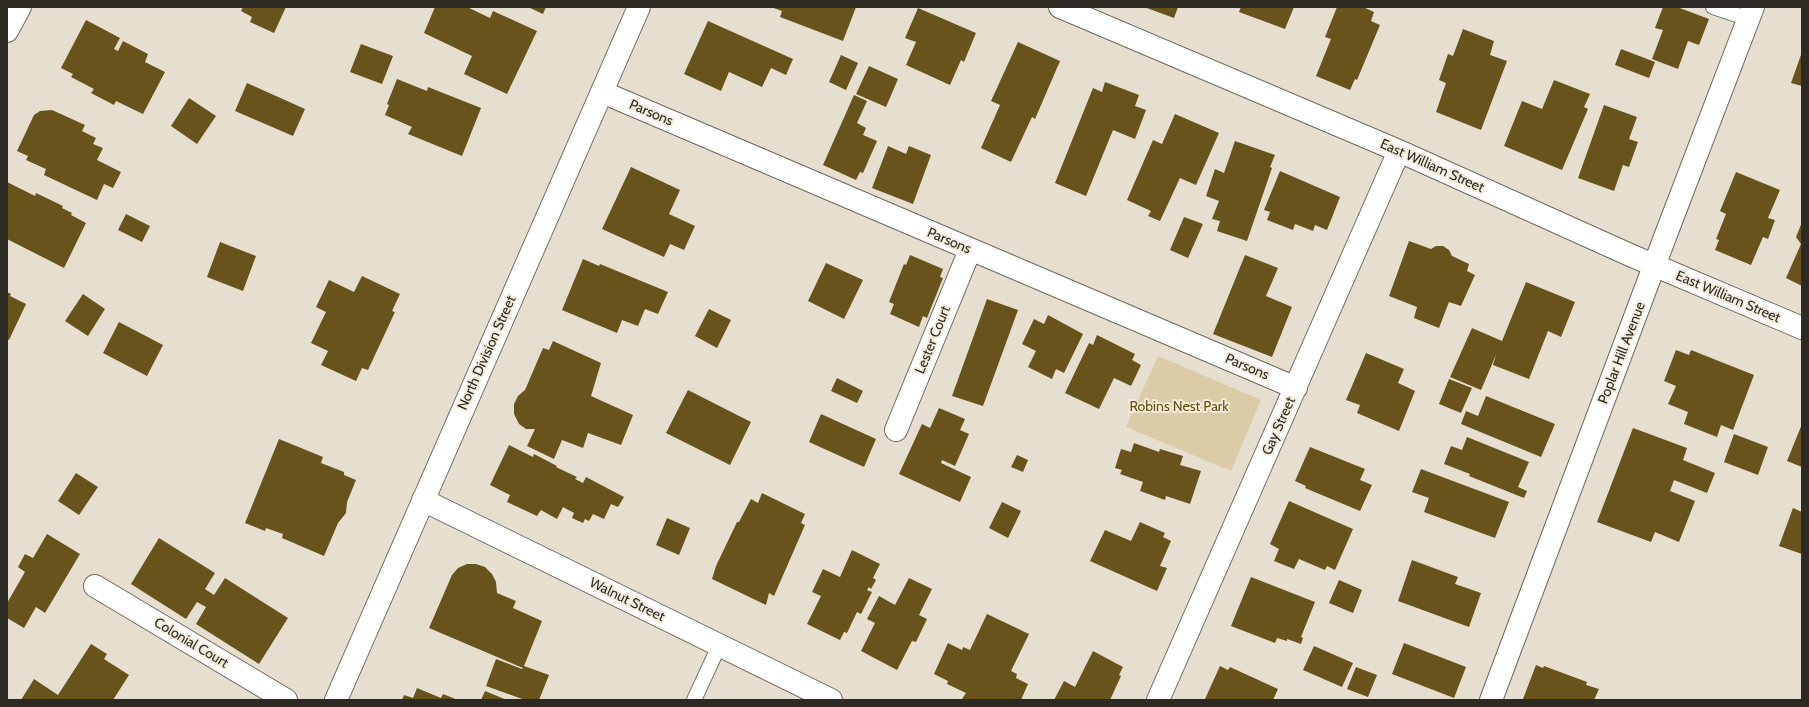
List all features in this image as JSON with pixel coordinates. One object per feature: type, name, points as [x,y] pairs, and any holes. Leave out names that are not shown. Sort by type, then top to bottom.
[{"type":"street","points":[[7,31],[20,7]]},
{"type":"street","name":"North Division Street","points":[[336,700],[639,7]]},
{"type":"street","name":"East William Street","points":[[1060,7],[1400,151],[1654,266],[1802,328]]},
{"type":"street","name":"Poplar Hill Avenue","points":[[1491,700],[1751,13]]},
{"type":"street","name":"Parsons","points":[[602,92],[1296,388]]},
{"type":"street","name":"Gay Street","points":[[1158,700],[1400,151]]},
{"type":"street","name":"Lester Court","points":[[896,430],[970,250]]},
{"type":"street","name":"Walnut Street","points":[[423,500],[831,700]]},
{"type":"street","name":"Colonial Court","points":[[95,586],[286,700]]},
{"type":"lane","points":[[1713,7],[1751,13]]},
{"type":"lane","points":[[694,700],[719,646]]},
{"type":"green space","name":"Robins Nest Park","points":[[1158,356],[1261,400],[1231,471],[1126,427]]},
{"type":"building","points":[[243,7],[286,7],[274,33],[250,22],[252,17],[241,11]]},
{"type":"building","points":[[435,7],[467,7],[490,18],[493,11],[537,31],[507,94],[464,74],[472,56],[424,33]]},
{"type":"building","points":[[528,7],[546,7],[543,14]]},
{"type":"building","points":[[771,7],[856,7],[843,41],[780,17],[782,11]]},
{"type":"building","points":[[1144,7],[1178,7],[1174,18]]},
{"type":"building","points":[[1241,7],[1294,7],[1285,29],[1239,12]]},
{"type":"building","points":[[1337,7],[1363,7],[1374,12],[1371,21],[1380,25],[1357,80],[1355,79],[1350,90],[1316,76],[1331,39],[1325,37]]},
{"type":"building","points":[[1663,7],[1677,7],[1709,19],[1699,45],[1688,41],[1678,69],[1652,59],[1663,30],[1655,28]]},
{"type":"building","points":[[918,8],[976,33],[964,62],[961,60],[950,85],[906,65],[916,42],[905,38]]},
{"type":"building","points":[[86,20],[120,38],[114,49],[118,51],[123,41],[148,54],[145,62],[165,72],[143,114],[116,101],[114,105],[91,93],[94,89],[71,77],[73,74],[61,68]]},
{"type":"building","points":[[708,21],[793,59],[786,75],[771,68],[762,87],[729,72],[721,91],[684,74]]},
{"type":"building","points":[[1463,29],[1494,41],[1490,55],[1507,61],[1481,130],[1436,112],[1446,83],[1439,80],[1448,54],[1453,56]]},
{"type":"building","points":[[1018,42],[1060,61],[1035,119],[1032,117],[1011,162],[981,148],[1000,105],[991,101]]},
{"type":"building","points":[[361,44],[393,56],[382,84],[350,72]]},
{"type":"building","points":[[1621,49],[1655,62],[1649,78],[1615,65]]},
{"type":"building","points":[[1802,52],[1802,86],[1791,83]]},
{"type":"building","points":[[841,55],[858,63],[846,90],[829,82]]},
{"type":"building","points":[[869,66],[898,79],[886,107],[856,94]]},
{"type":"building","points":[[397,79],[427,91],[428,87],[481,108],[462,156],[408,134],[412,127],[385,115],[389,105],[387,104]]},
{"type":"building","points":[[1554,80],[1590,94],[1584,107],[1588,109],[1562,170],[1504,146],[1522,101],[1542,109]]},
{"type":"building","points":[[1105,82],[1139,95],[1135,106],[1146,110],[1135,139],[1113,130],[1086,196],[1055,183],[1093,88],[1102,92]]},
{"type":"building","points":[[247,83],[305,109],[293,136],[235,111]]},
{"type":"building","points":[[854,95],[867,101],[857,123],[866,128],[863,135],[877,141],[863,173],[860,172],[856,180],[823,165]]},
{"type":"building","points":[[189,98],[216,116],[197,144],[171,126]]},
{"type":"building","points":[[1604,105],[1637,117],[1629,139],[1638,142],[1629,167],[1623,165],[1614,191],[1578,178]]},
{"type":"building","points":[[52,110],[85,125],[82,131],[96,138],[93,144],[103,148],[97,160],[121,172],[113,188],[104,184],[97,200],[44,175],[46,169],[26,160],[28,156],[17,151],[34,115],[40,111]]},
{"type":"building","points":[[1175,114],[1219,133],[1196,185],[1180,178],[1160,221],[1148,216],[1151,211],[1127,200],[1153,140],[1162,144]]},
{"type":"building","points":[[1235,141],[1275,155],[1247,241],[1217,231],[1220,221],[1212,219],[1219,201],[1206,196],[1215,169],[1224,173]]},
{"type":"building","points":[[888,146],[906,154],[909,146],[931,155],[913,204],[872,188]]},
{"type":"building","points":[[631,167],[680,190],[669,214],[695,226],[684,250],[670,244],[664,257],[602,229]]},
{"type":"building","points":[[1280,171],[1340,197],[1327,230],[1315,225],[1313,231],[1295,224],[1293,230],[1267,220],[1270,212],[1264,210]]},
{"type":"building","points":[[1736,172],[1780,190],[1768,218],[1775,220],[1768,239],[1763,237],[1751,265],[1715,250],[1719,240],[1716,239],[1726,214],[1720,211]]},
{"type":"building","points":[[7,182],[35,196],[36,193],[63,206],[62,208],[72,213],[71,215],[86,223],[64,268],[7,239]]},
{"type":"building","points":[[126,214],[150,226],[142,242],[118,230]]},
{"type":"building","points":[[1184,217],[1203,224],[1188,258],[1170,250]]},
{"type":"building","points":[[1802,222],[1802,286],[1786,278],[1801,244],[1796,237]]},
{"type":"building","points":[[1409,241],[1431,249],[1436,246],[1443,246],[1449,250],[1452,256],[1469,264],[1467,271],[1475,275],[1461,306],[1449,302],[1439,328],[1414,318],[1417,307],[1389,296]]},
{"type":"building","points":[[220,242],[256,256],[243,291],[207,277]]},
{"type":"building","points":[[910,255],[943,269],[940,277],[943,278],[927,318],[923,316],[919,327],[890,314],[894,304],[889,302],[904,264],[906,265]]},
{"type":"building","points":[[1245,255],[1278,268],[1266,296],[1292,307],[1272,357],[1213,334]]},
{"type":"building","points":[[583,259],[599,266],[600,264],[668,292],[658,314],[645,309],[638,326],[622,320],[617,333],[562,310]]},
{"type":"building","points":[[826,263],[863,280],[844,319],[808,301]]},
{"type":"building","points":[[362,276],[400,294],[392,311],[395,312],[368,370],[362,368],[356,381],[321,365],[328,351],[311,343],[326,312],[316,307],[329,280],[354,292]]},
{"type":"building","points":[[1526,282],[1575,302],[1561,337],[1548,331],[1529,379],[1493,365],[1496,355],[1481,390],[1450,377],[1472,328],[1502,341]]},
{"type":"building","points":[[7,292],[11,294],[10,296],[26,304],[9,340],[7,339]]},
{"type":"building","points":[[83,294],[105,309],[88,336],[65,321]]},
{"type":"building","points":[[987,299],[1018,310],[983,406],[952,396]]},
{"type":"building","points":[[709,309],[731,320],[717,348],[695,336]]},
{"type":"building","points":[[1048,315],[1083,334],[1064,373],[1056,369],[1052,379],[1028,367],[1036,351],[1022,344],[1034,319],[1044,324]]},
{"type":"building","points":[[119,322],[163,345],[147,376],[103,353]]},
{"type":"building","points":[[1097,335],[1135,354],[1132,360],[1141,365],[1131,386],[1114,378],[1099,409],[1065,393],[1089,343],[1093,345]]},
{"type":"building","points":[[553,341],[601,363],[591,396],[633,415],[621,445],[588,433],[583,448],[562,440],[554,459],[527,446],[535,429],[526,429],[519,424],[514,414],[514,404],[518,396],[525,390],[543,348],[549,350]]},
{"type":"building","points":[[1676,350],[1689,355],[1691,350],[1754,375],[1733,430],[1721,425],[1717,437],[1684,424],[1688,412],[1668,404],[1676,386],[1664,381]]},
{"type":"building","points":[[1366,353],[1404,369],[1398,383],[1415,391],[1399,431],[1357,413],[1360,405],[1346,400]]},
{"type":"building","points":[[837,378],[863,391],[857,403],[831,391]]},
{"type":"building","points":[[1449,379],[1472,388],[1461,413],[1439,404]]},
{"type":"building","points":[[688,390],[751,422],[730,465],[666,433]]},
{"type":"building","points":[[1486,396],[1555,424],[1541,457],[1461,424],[1466,411],[1478,416]]},
{"type":"building","points":[[939,408],[965,419],[960,430],[969,434],[955,466],[942,460],[941,463],[971,477],[960,502],[899,474],[922,424],[930,428]]},
{"type":"building","points":[[821,414],[876,439],[864,467],[809,442]]},
{"type":"building","points":[[1802,424],[1802,467],[1787,461]]},
{"type":"building","points":[[1633,428],[1687,448],[1683,460],[1715,473],[1707,493],[1674,480],[1670,491],[1695,501],[1679,542],[1655,532],[1651,542],[1597,522]]},
{"type":"building","points":[[1734,434],[1768,447],[1758,475],[1724,462]]},
{"type":"building","points":[[1467,437],[1529,462],[1518,487],[1527,491],[1524,498],[1469,476],[1470,474],[1444,464],[1451,446],[1462,450]]},
{"type":"building","points":[[279,439],[323,457],[321,463],[344,472],[344,475],[356,480],[347,502],[346,513],[338,523],[324,556],[282,538],[283,534],[266,528],[265,531],[245,523]]},
{"type":"building","points":[[1134,443],[1159,452],[1160,449],[1183,456],[1180,465],[1201,471],[1190,504],[1166,496],[1165,500],[1140,491],[1143,482],[1120,474],[1122,470],[1115,468],[1121,449],[1131,452]]},
{"type":"building","points":[[509,445],[533,457],[534,454],[577,477],[575,479],[583,483],[586,477],[624,497],[618,507],[611,504],[604,519],[593,514],[589,521],[585,519],[583,523],[572,518],[574,513],[563,507],[557,519],[541,510],[537,516],[507,502],[510,495],[490,485]]},
{"type":"building","points":[[1310,447],[1365,469],[1360,480],[1372,485],[1360,511],[1305,488],[1306,486],[1295,481]]},
{"type":"building","points":[[1017,455],[1028,460],[1023,472],[1011,467]]},
{"type":"building","points":[[1421,469],[1509,502],[1495,538],[1424,512],[1429,498],[1412,492]]},
{"type":"building","points":[[76,473],[98,487],[79,515],[58,501]]},
{"type":"building","points":[[762,493],[805,514],[801,523],[805,525],[774,596],[769,593],[766,605],[712,579],[716,566],[737,522],[739,522],[751,499],[758,503]]},
{"type":"building","points":[[1289,501],[1353,529],[1335,570],[1327,566],[1325,570],[1299,559],[1294,569],[1274,561],[1279,549],[1270,544]]},
{"type":"building","points":[[1002,502],[1021,511],[1008,538],[989,528]]},
{"type":"building","points":[[1793,508],[1802,512],[1802,554],[1779,546]]},
{"type":"building","points":[[667,518],[690,528],[679,555],[656,545]]},
{"type":"building","points":[[1140,522],[1165,533],[1163,537],[1171,541],[1160,566],[1167,568],[1157,591],[1090,561],[1105,530],[1131,541]]},
{"type":"building","points":[[47,534],[80,554],[45,613],[36,607],[24,628],[7,618],[7,603],[25,572],[18,567],[25,554],[33,558]]},
{"type":"building","points":[[159,538],[215,573],[205,589],[214,595],[225,578],[288,618],[259,664],[196,624],[206,607],[197,602],[186,619],[131,584]]},
{"type":"building","points":[[852,550],[880,564],[873,578],[876,580],[871,589],[869,587],[867,590],[872,592],[861,614],[857,612],[847,633],[844,632],[840,640],[807,624],[821,596],[812,592],[823,569],[840,577]]},
{"type":"building","points":[[1412,560],[1458,577],[1455,584],[1481,593],[1469,627],[1398,601]]},
{"type":"building","points":[[467,564],[476,564],[485,567],[492,574],[496,582],[497,593],[516,601],[513,608],[542,621],[524,666],[549,675],[539,700],[525,700],[486,686],[496,659],[522,669],[523,668],[429,628],[452,575],[458,568]]},
{"type":"building","points":[[1251,577],[1315,602],[1301,637],[1303,638],[1301,644],[1287,639],[1287,641],[1277,638],[1275,643],[1231,626]]},
{"type":"building","points":[[909,578],[932,589],[919,615],[927,619],[916,642],[912,641],[897,670],[861,651],[875,623],[867,619],[879,596],[895,605]]},
{"type":"building","points":[[1339,580],[1362,590],[1353,613],[1329,603]]},
{"type":"building","points":[[987,614],[1029,634],[1011,671],[1017,674],[1016,678],[1028,684],[1021,700],[963,700],[962,699],[966,693],[947,684],[948,681],[934,674],[948,643],[962,650],[963,647],[970,650]]},
{"type":"building","points":[[1404,643],[1466,667],[1454,698],[1392,674]]},
{"type":"building","points":[[91,644],[107,654],[104,659],[129,675],[113,700],[21,700],[34,679],[58,695]]},
{"type":"building","points":[[1314,646],[1353,663],[1342,687],[1303,670]]},
{"type":"building","points":[[1093,651],[1123,667],[1119,675],[1121,676],[1110,700],[1054,700],[1064,681],[1075,687]]},
{"type":"building","points":[[1536,665],[1543,668],[1544,666],[1587,682],[1586,685],[1599,689],[1594,700],[1523,699]]},
{"type":"building","points":[[1220,666],[1228,670],[1230,667],[1278,689],[1273,700],[1205,699]]},
{"type":"building","points":[[1356,667],[1377,675],[1368,697],[1347,689]]},
{"type":"building","points":[[417,688],[441,698],[443,694],[458,700],[402,700],[404,695],[413,698]]},
{"type":"building","points":[[485,691],[507,700],[481,700]]}]
